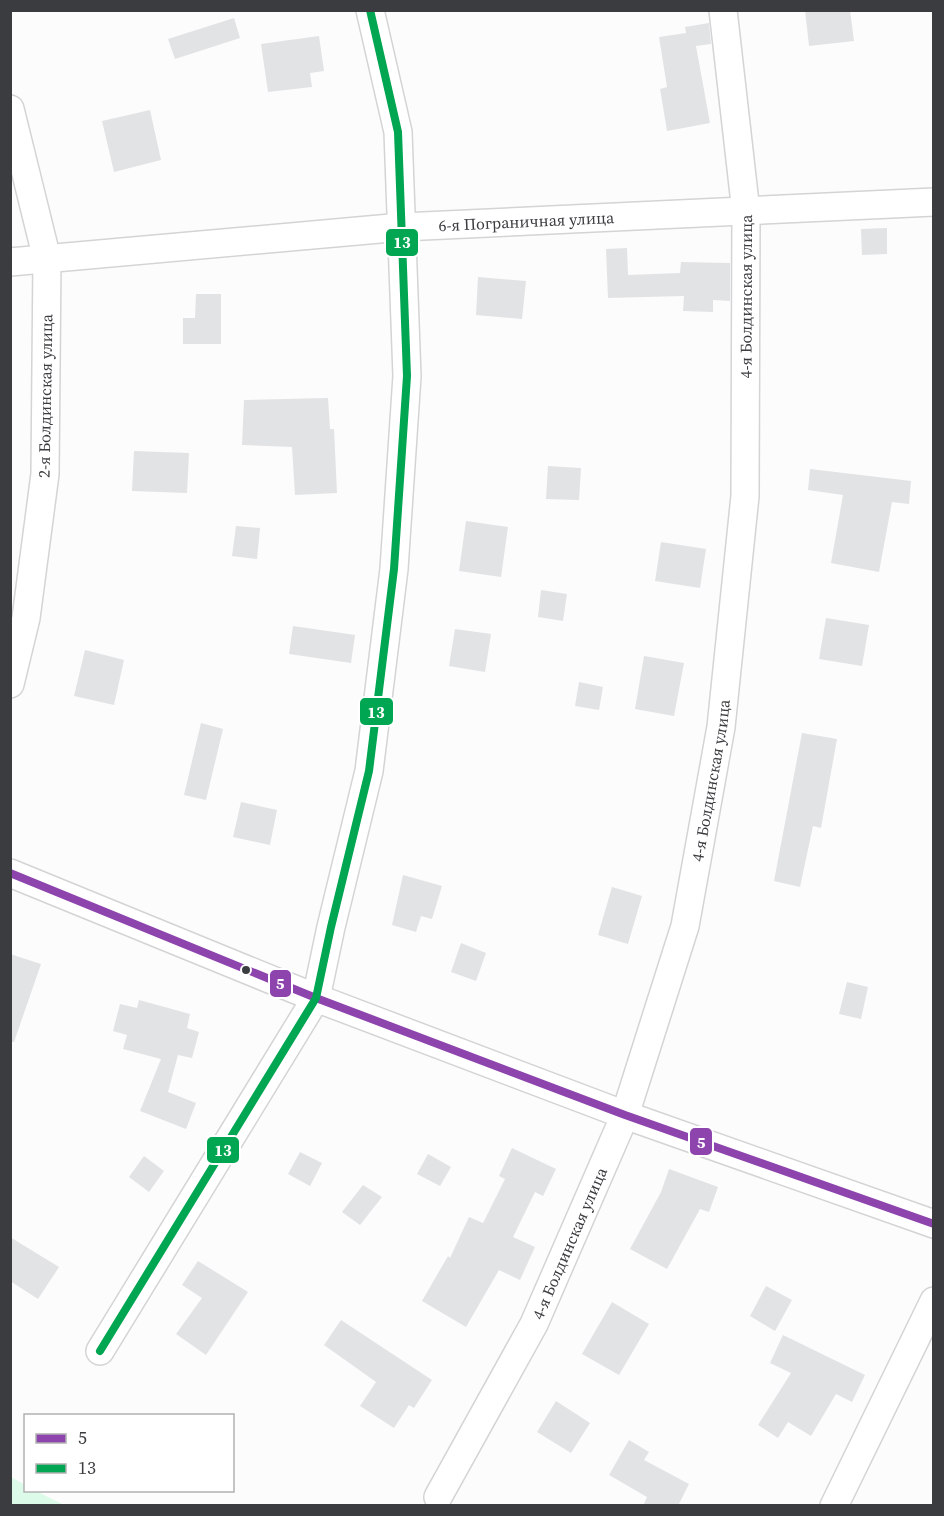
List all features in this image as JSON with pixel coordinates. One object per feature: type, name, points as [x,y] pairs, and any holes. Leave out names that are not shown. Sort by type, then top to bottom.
[{"type":"street","points":[[100,1351],[316,998],[369,771],[394,569],[406,376],[398,132],[370,10]]},
{"type":"street","name":"4-я Болдинская улица","points":[[438,1497],[534,1324],[625,1115],[685,926],[720,727],[745,496],[746,212],[723,10]]},
{"type":"street","name":"2-я Болдинская улица","points":[[10,109],[47,259],[45,474],[26,618],[10,684]]},
{"type":"street","name":"6-я Пограничная улица","points":[[10,262],[402,227],[933,202]]},
{"type":"street","points":[[10,873],[316,998],[625,1115],[933,1224]]},
{"type":"street","points":[[834,1506],[933,1301]]},
{"type":"green space","points":[[11,1477],[24,1484],[24,1492],[38,1492],[64,1505],[11,1505]]},
{"type":"building","points":[[805,10],[850,10],[854,41],[809,46]]},
{"type":"building","points":[[234,18],[240,38],[175,59],[168,39]]},
{"type":"building","points":[[709,23],[711,44],[696,46],[710,123],[667,131],[660,89],[667,87],[659,37],[686,33],[685,27]]},
{"type":"building","points":[[319,36],[324,71],[310,73],[312,87],[268,92],[261,44]]},
{"type":"building","points":[[150,110],[161,160],[114,172],[102,121]]},
{"type":"building","points":[[887,228],[887,254],[862,255],[861,229]]},
{"type":"building","points":[[627,248],[628,275],[680,273],[681,262],[730,263],[730,301],[713,300],[713,312],[683,311],[684,296],[608,298],[606,249]]},
{"type":"building","points":[[478,277],[526,281],[522,319],[476,315]]},
{"type":"building","points":[[196,294],[221,294],[221,344],[183,344],[183,318],[195,318]]},
{"type":"building","points":[[328,398],[330,429],[334,429],[337,493],[295,495],[292,447],[242,445],[244,400]]},
{"type":"building","points":[[134,451],[189,453],[187,493],[132,491]]},
{"type":"building","points":[[548,466],[581,468],[579,500],[546,499]]},
{"type":"building","points":[[810,469],[911,481],[909,504],[892,502],[879,572],[831,563],[843,495],[808,490]]},
{"type":"building","points":[[466,521],[508,527],[501,577],[459,571]]},
{"type":"building","points":[[236,526],[260,528],[257,559],[232,556]]},
{"type":"building","points":[[661,542],[706,549],[700,588],[655,581]]},
{"type":"building","points":[[541,590],[567,594],[563,621],[538,617]]},
{"type":"building","points":[[826,618],[869,625],[862,666],[819,659]]},
{"type":"building","points":[[293,626],[355,635],[351,663],[289,654]]},
{"type":"building","points":[[455,629],[491,634],[485,672],[449,666]]},
{"type":"building","points":[[85,650],[124,660],[114,705],[74,696]]},
{"type":"building","points":[[644,656],[684,663],[674,716],[635,709]]},
{"type":"building","points":[[579,682],[603,687],[599,710],[575,706]]},
{"type":"building","points":[[201,723],[223,729],[206,800],[184,795]]},
{"type":"building","points":[[802,733],[837,739],[821,828],[813,826],[800,887],[774,881]]},
{"type":"building","points":[[241,802],[277,810],[270,845],[233,837]]},
{"type":"building","points":[[403,875],[442,886],[432,919],[421,916],[416,932],[392,925]]},
{"type":"building","points":[[612,887],[642,896],[628,944],[598,935]]},
{"type":"building","points":[[461,943],[486,953],[476,981],[451,972]]},
{"type":"building","points":[[10,954],[41,964],[14,1042],[10,1042]]},
{"type":"building","points":[[847,982],[868,987],[861,1019],[839,1014]]},
{"type":"building","points":[[139,1000],[190,1014],[187,1028],[199,1032],[192,1058],[178,1055],[168,1092],[196,1103],[186,1129],[140,1111],[161,1059],[123,1049],[127,1035],[113,1031],[120,1004],[137,1008]]},
{"type":"building","points":[[512,1148],[556,1169],[543,1196],[535,1192],[513,1237],[535,1247],[520,1280],[499,1270],[466,1327],[422,1301],[448,1256],[450,1258],[469,1217],[483,1223],[505,1179],[499,1176]]},
{"type":"building","points":[[300,1152],[322,1163],[310,1186],[288,1174]]},
{"type":"building","points":[[428,1154],[451,1167],[440,1186],[417,1174]]},
{"type":"building","points":[[144,1156],[164,1171],[149,1192],[129,1177]]},
{"type":"building","points":[[669,1169],[718,1187],[709,1212],[700,1209],[667,1269],[630,1249],[661,1192]]},
{"type":"building","points":[[363,1185],[382,1197],[360,1225],[342,1212]]},
{"type":"building","points":[[10,1237],[59,1267],[38,1299],[10,1281]]},
{"type":"building","points":[[198,1261],[248,1292],[206,1355],[176,1334],[202,1298],[182,1285]]},
{"type":"building","points":[[766,1286],[792,1300],[775,1331],[750,1316]]},
{"type":"building","points":[[612,1302],[649,1324],[619,1375],[582,1354]]},
{"type":"building","points":[[341,1320],[432,1380],[414,1408],[409,1405],[394,1428],[360,1406],[376,1382],[324,1345]]},
{"type":"building","points":[[783,1335],[865,1375],[852,1402],[836,1394],[811,1436],[788,1422],[778,1438],[758,1425],[791,1373],[770,1363]]},
{"type":"building","points":[[556,1401],[590,1423],[571,1453],[537,1432]]},
{"type":"building","points":[[629,1440],[649,1452],[644,1460],[689,1484],[678,1506],[643,1506],[647,1497],[609,1475]]},
{"type":"transit line","name":"13","points":[[100,1351],[316,998],[369,771],[394,569],[407,376],[398,132],[370,10]]},
{"type":"transit line","name":"5","points":[[10,873],[316,998],[625,1115],[934,1224]]}]
